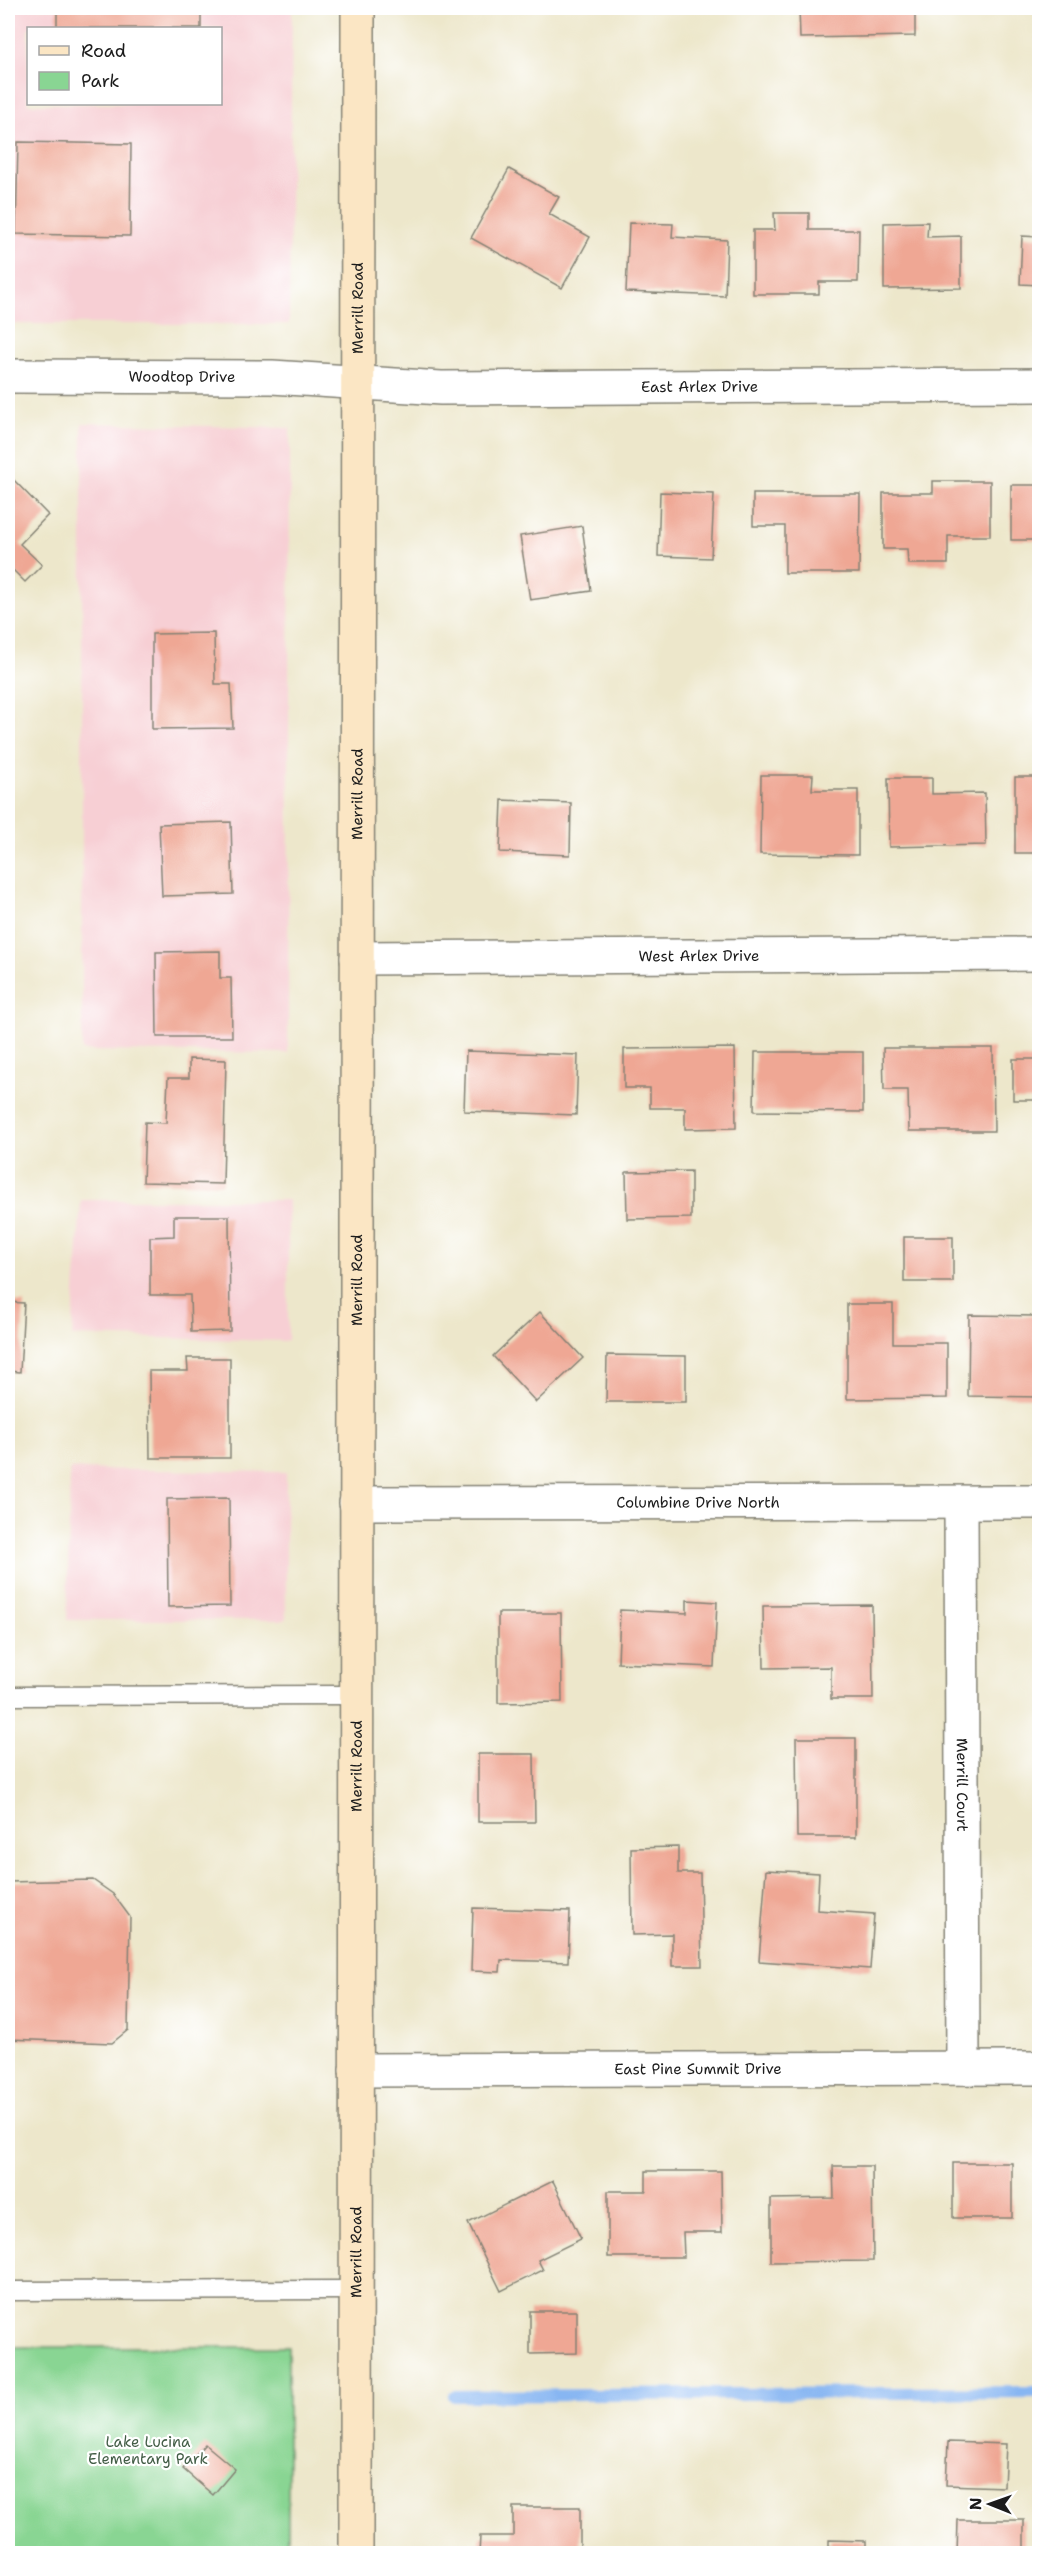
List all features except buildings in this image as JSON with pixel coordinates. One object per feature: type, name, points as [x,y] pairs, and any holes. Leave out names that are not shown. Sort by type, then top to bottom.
[{"type":"main road","name":"Merrill Road","points":[[356,2553],[358,8]]},
{"type":"street","name":"Woodtop Drive","points":[[8,376],[272,377],[357,383]]},
{"type":"street","name":"East Arlex Drive","points":[[357,383],[441,388],[1040,385]]},
{"type":"street","name":"West Arlex Drive","points":[[357,958],[1040,954]]},
{"type":"street","name":"Columbine Drive North","points":[[356,1503],[1040,1502]]},
{"type":"street","name":"Merrill Court","points":[[961,1503],[963,2068]]},
{"type":"street","name":"East Pine Summit Drive","points":[[356,2070],[1040,2068]]},
{"type":"lane","points":[[8,1696],[357,1695]]},
{"type":"lane","points":[[8,2291],[357,2290]]},
{"type":"shaded area","points":[[8,8],[292,8],[289,324],[8,324]]},
{"type":"shaded area","points":[[82,423],[290,428],[288,1053],[82,1051]]},
{"type":"shaded area","points":[[81,1200],[288,1200],[288,1341],[72,1336]]},
{"type":"shaded area","points":[[70,1469],[286,1472],[286,1620],[67,1620]]},
{"type":"green space","name":"Lake Lucina Elementary Park","points":[[8,2347],[288,2347],[288,2553],[8,2553]]},
{"type":"waterway","points":[[454,2396],[1040,2392]]}]
